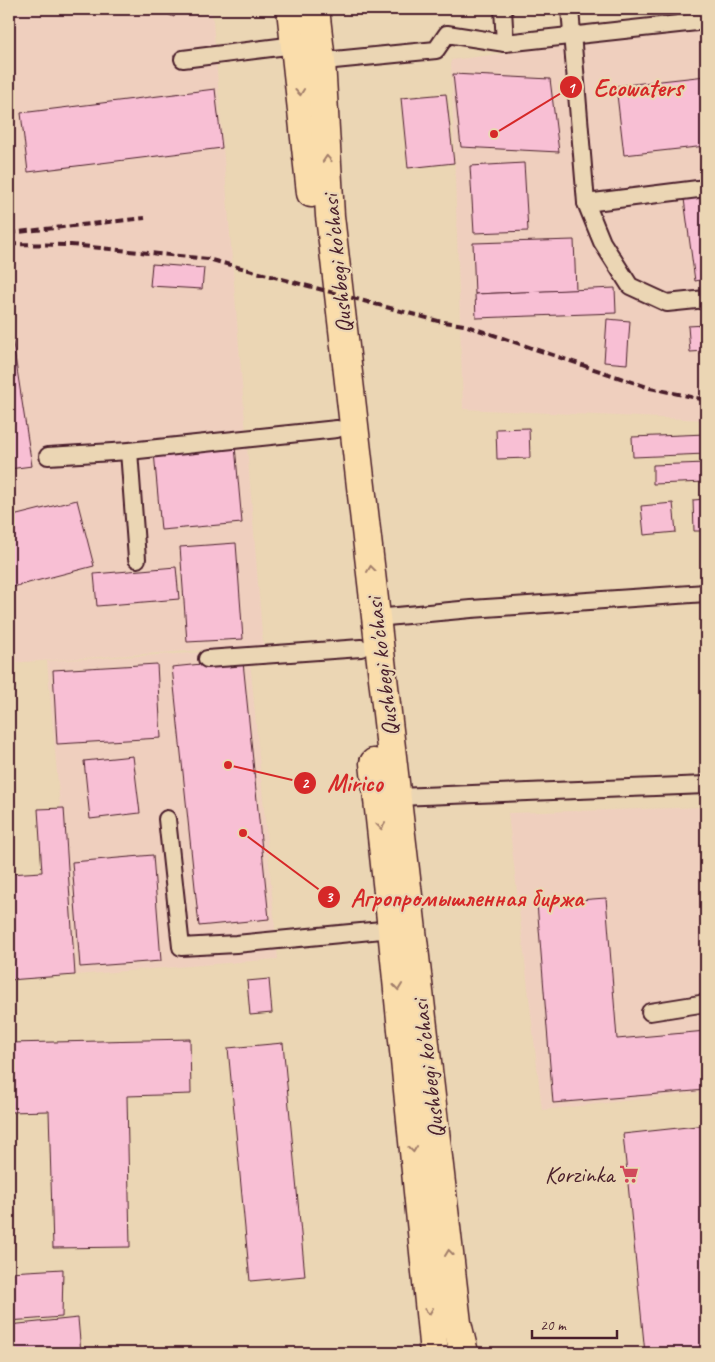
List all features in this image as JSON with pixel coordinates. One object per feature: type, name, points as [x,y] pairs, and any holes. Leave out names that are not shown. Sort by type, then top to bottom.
[{"type":"main road","name":"Qushbegi ko'chasi","points":[[291,9],[304,57],[330,216],[370,648],[402,928],[458,1323],[464,1353]]},
{"type":"main road","name":"Qushbegi ko'chasi","points":[[314,9],[304,57],[337,428],[367,618]]},
{"type":"main road","name":"Qushbegi ko'chasi","points":[[402,928],[434,1353]]},
{"type":"lane","points":[[503,9],[505,43]]},
{"type":"lane","points":[[570,9],[586,203],[602,242],[630,286],[668,302],[706,299]]},
{"type":"lane","points":[[183,59],[304,57],[436,50],[447,34],[505,43],[706,21]]},
{"type":"lane","points":[[586,203],[706,188]]},
{"type":"lane","points":[[48,456],[129,451],[337,428]]},
{"type":"lane","points":[[129,451],[137,559]]},
{"type":"lane","points":[[367,618],[480,608],[706,593]]},
{"type":"lane","points":[[207,659],[370,648]]},
{"type":"lane","points":[[387,798],[706,785]]},
{"type":"lane","points":[[166,819],[182,947],[236,944],[402,928]]},
{"type":"lane","points":[[650,1012],[706,1003]]},
{"type":"shaded area","points":[[9,9],[212,9],[263,646],[9,663]]},
{"type":"shaded area","points":[[706,29],[706,420],[463,409],[451,60]]},
{"type":"shaded area","points":[[249,650],[278,959],[75,975],[47,661]]},
{"type":"shaded area","points":[[706,807],[706,1092],[542,1110],[508,813]]},
{"type":"building","points":[[156,9],[177,9],[174,17]]},
{"type":"building","points":[[453,74],[550,79],[559,152],[461,147]]},
{"type":"building","points":[[706,76],[706,146],[624,155],[616,86]]},
{"type":"building","points":[[215,89],[222,148],[28,172],[21,113]]},
{"type":"building","points":[[446,94],[454,163],[408,168],[401,98]]},
{"type":"building","points":[[524,163],[528,231],[474,233],[470,166]]},
{"type":"building","points":[[706,196],[706,279],[695,281],[684,199]]},
{"type":"building","points":[[574,240],[576,290],[475,294],[473,243]]},
{"type":"building","points":[[152,264],[204,268],[202,289],[150,286]]},
{"type":"building","points":[[615,288],[616,313],[476,318],[475,294]]},
{"type":"building","points":[[607,319],[630,321],[627,364],[604,362]]},
{"type":"building","points":[[706,325],[706,351],[690,352],[688,326]]},
{"type":"building","points":[[9,337],[12,337],[32,466],[9,469]]},
{"type":"building","points":[[529,428],[530,458],[497,459],[496,429]]},
{"type":"building","points":[[706,434],[706,454],[633,457],[632,437]]},
{"type":"building","points":[[235,446],[242,523],[161,530],[154,452]]},
{"type":"building","points":[[706,463],[706,482],[653,484],[653,465]]},
{"type":"building","points":[[706,499],[706,531],[694,531],[693,500]]},
{"type":"building","points":[[77,500],[94,566],[9,588],[9,517]]},
{"type":"building","points":[[673,503],[676,532],[644,535],[641,506]]},
{"type":"building","points":[[236,543],[243,639],[187,642],[180,547]]},
{"type":"building","points":[[176,567],[179,599],[97,606],[94,574]]},
{"type":"building","points":[[241,660],[243,662],[269,919],[199,926],[172,667]]},
{"type":"building","points":[[157,664],[161,738],[57,744],[53,670]]},
{"type":"building","points":[[133,756],[140,813],[90,819],[84,761]]},
{"type":"building","points":[[64,808],[75,975],[9,980],[9,874],[42,872],[38,809]]},
{"type":"building","points":[[153,855],[161,961],[80,967],[72,862]]},
{"type":"building","points":[[606,898],[617,1039],[706,1031],[706,1090],[553,1103],[537,903]]},
{"type":"building","points":[[269,979],[272,1013],[250,1015],[247,981]]},
{"type":"building","points":[[190,1039],[191,1094],[127,1096],[130,1247],[53,1248],[49,1111],[9,1112],[9,1043]]},
{"type":"building","points":[[283,1043],[305,1276],[250,1281],[228,1048]]},
{"type":"building","points":[[706,1125],[706,1350],[645,1353],[623,1134]]},
{"type":"building","points":[[63,1269],[62,1317],[9,1321],[9,1272]]},
{"type":"building","points":[[78,1318],[81,1353],[33,1353],[32,1351],[9,1353],[9,1325]]},
{"type":"railway","points":[[9,233],[145,218]]},
{"type":"railway","points":[[9,244],[71,245],[208,259],[438,321],[464,325],[650,388],[706,400]]},
{"type":"place","name":"Ecowaters","points":[[494,134]]},
{"type":"place","name":"Mirico","points":[[228,765]]},
{"type":"place","name":"Агропромышленная биржа","points":[[243,833]]},
{"type":"place","name":"Korzinka","points":[[629,1174]]}]
